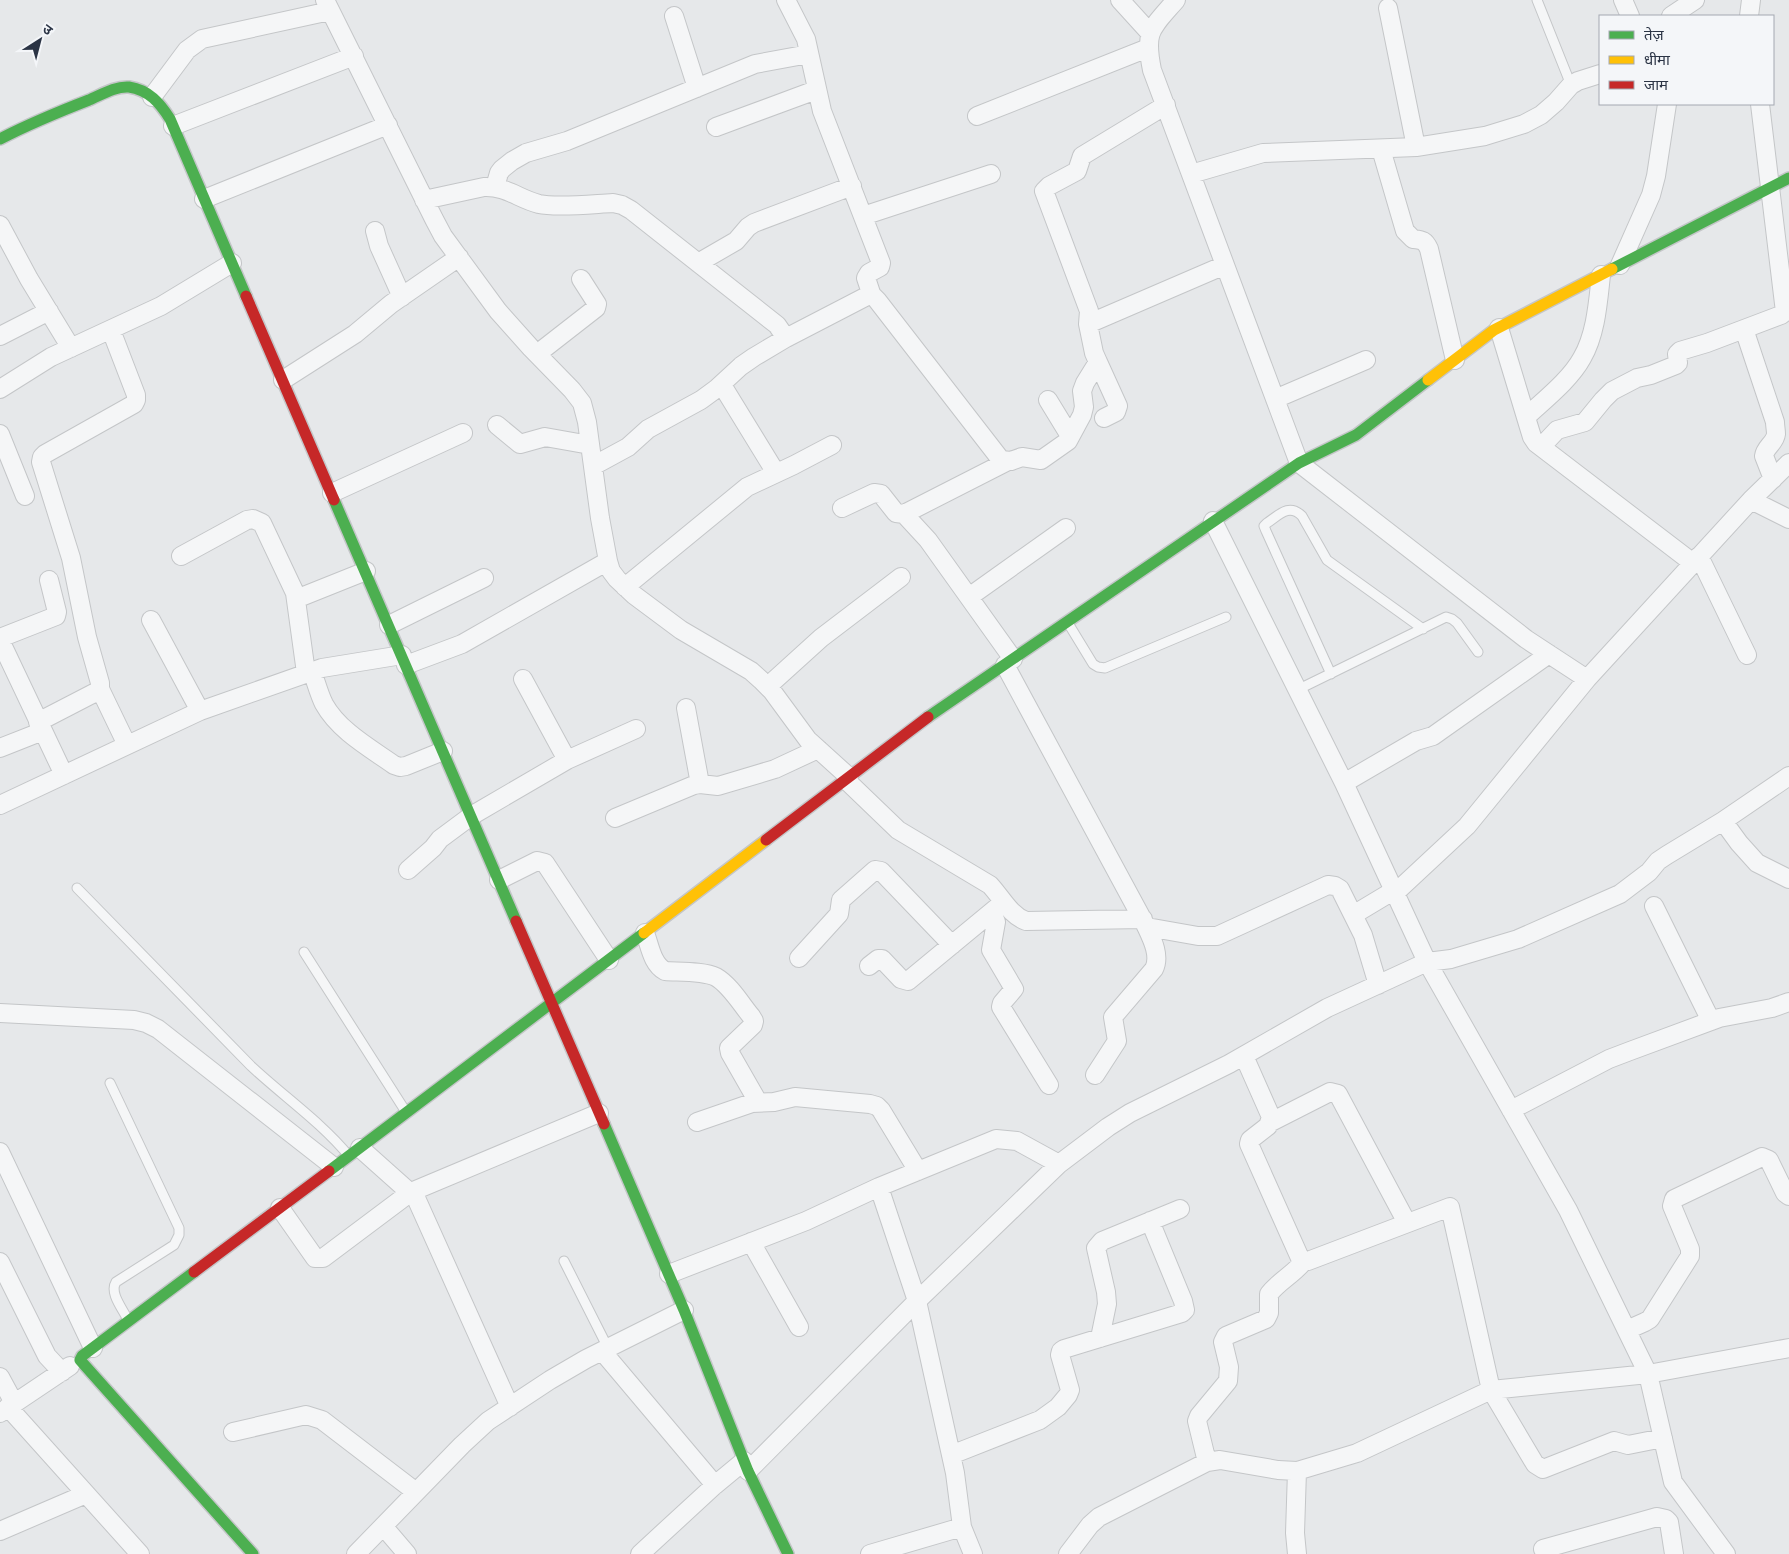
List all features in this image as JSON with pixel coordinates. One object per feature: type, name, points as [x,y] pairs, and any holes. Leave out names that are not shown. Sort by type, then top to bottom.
[{"type":"main road","points":[[0,139],[36,121],[121,87],[143,90],[159,102],[173,126],[669,1274],[746,1466],[788,1554]]},
{"type":"main road","points":[[253,1554],[80,1360],[82,1356],[552,1004],[915,726],[1299,463],[1356,434],[1499,328],[1789,178]]},
{"type":"street","points":[[786,0],[806,39],[822,111],[882,265],[866,278],[872,296],[1001,460],[1006,462]]},
{"type":"street","points":[[1120,0],[1149,40]]},
{"type":"street","points":[[1176,0],[1157,22],[1149,40],[1152,70],[1299,463],[1526,639],[1586,679]]},
{"type":"street","points":[[1623,0],[1630,15]]},
{"type":"street","points":[[1673,15],[1695,0]]},
{"type":"street","points":[[1749,15],[1751,0]]},
{"type":"street","points":[[152,97],[187,50],[202,39],[327,5],[443,236],[498,311],[572,390],[582,404],[588,422],[600,518],[611,571],[634,595],[682,630],[751,671],[768,686],[808,740],[898,830],[990,885],[998,907],[990,950],[1014,989],[1004,1000],[1001,1007],[1049,1085]]},
{"type":"street","points":[[1388,8],[1416,147]]},
{"type":"street","points":[[674,16],[697,88]]},
{"type":"street","points":[[978,116],[1149,40]]},
{"type":"street","points":[[496,187],[502,169],[520,155],[567,141],[762,62],[809,54]]},
{"type":"street","points":[[173,126],[354,56]]},
{"type":"street","points":[[1191,174],[1263,153],[1416,147],[1485,136],[1524,124],[1541,115],[1578,81],[1599,74]]},
{"type":"street","points":[[716,127],[816,90]]},
{"type":"street","points":[[1620,265],[1651,194],[1656,176],[1667,105]]},
{"type":"street","points":[[1541,447],[1557,430],[1585,422],[1602,400],[1612,391],[1637,378],[1652,375],[1676,365],[1678,363],[1677,354],[1680,351],[1744,329],[1785,312],[1786,284],[1760,105]]},
{"type":"street","points":[[1104,418],[1116,412],[1118,406],[1094,353],[1088,324],[1089,311],[1044,191],[1049,186],[1077,171],[1082,156],[1166,106]]},
{"type":"street","points":[[204,198],[388,125]]},
{"type":"street","points":[[1381,149],[1405,231],[1413,239],[1422,240],[1429,249],[1455,360]]},
{"type":"street","points":[[863,216],[991,174]]},
{"type":"street","points":[[698,263],[736,241],[754,223],[852,186]]},
{"type":"street","points":[[424,200],[484,187],[496,187],[531,202],[546,205],[613,203],[622,205],[631,210],[777,325],[786,338]]},
{"type":"street","points":[[0,225],[71,348]]},
{"type":"street","points":[[375,232],[379,246],[402,297]]},
{"type":"street","points":[[283,380],[355,334],[402,297],[459,257]]},
{"type":"street","points":[[0,389],[45,360],[161,306],[232,263]]},
{"type":"street","points":[[1088,324],[1225,265]]},
{"type":"street","points":[[1526,417],[1572,372],[1582,359],[1592,331],[1601,275]]},
{"type":"street","points":[[537,354],[596,308],[598,304],[581,279]]},
{"type":"street","points":[[593,466],[621,451],[648,429],[701,400],[741,366],[786,338],[864,297],[872,296]]},
{"type":"street","points":[[0,336],[48,311]]},
{"type":"street","points":[[1499,328],[1532,437],[1541,447],[1696,560],[1747,655]]},
{"type":"street","points":[[1744,329],[1775,422],[1776,434],[1764,452],[1773,479]]},
{"type":"street","points":[[111,330],[136,395],[134,404],[45,454],[41,462],[71,558],[100,689],[127,745]]},
{"type":"street","points":[[1275,399],[1366,360]]},
{"type":"street","points":[[842,508],[877,493],[881,494],[896,513],[904,514],[1006,462],[1022,457],[1041,460],[1066,444],[1082,415],[1084,407],[1082,391],[1085,383],[1098,362]]},
{"type":"street","points":[[722,384],[776,473]]},
{"type":"street","points":[[1048,400],[1070,436]]},
{"type":"street","points":[[497,425],[520,444],[545,437],[590,445]]},
{"type":"street","points":[[332,492],[463,433]]},
{"type":"street","points":[[0,434],[25,496]]},
{"type":"street","points":[[625,587],[747,487],[832,445]]},
{"type":"street","points":[[1354,915],[1393,892],[1467,826],[1586,679],[1752,500],[1789,463]]},
{"type":"street","points":[[1752,500],[1789,519]]},
{"type":"street","points":[[904,514],[928,540],[968,596],[1009,662],[1145,923],[1156,952],[1156,964],[1151,974],[1113,1017],[1117,1041],[1095,1075]]},
{"type":"street","points":[[181,556],[247,520],[258,520],[262,524],[291,583],[296,599],[309,672],[323,702],[340,724],[353,737],[394,765],[400,767],[443,752]]},
{"type":"street","points":[[1214,521],[1344,783],[1427,962],[1568,1210],[1627,1330],[1648,1374],[1673,1482],[1726,1554]]},
{"type":"street","points":[[968,596],[1066,528]]},
{"type":"street","points":[[0,805],[200,711],[309,672],[322,668],[404,660],[462,644],[608,561]]},
{"type":"street","points":[[296,599],[366,571]]},
{"type":"street","points":[[389,624],[484,578]]},
{"type":"street","points":[[768,686],[821,638],[901,578]]},
{"type":"street","points":[[49,580],[58,612],[56,616],[0,639],[64,775]]},
{"type":"street","points":[[151,620],[200,711]]},
{"type":"street","points":[[1344,783],[1416,741],[1440,732],[1549,654]]},
{"type":"street","points":[[523,680],[567,760]]},
{"type":"street","points":[[0,748],[41,726],[100,689]]},
{"type":"street","points":[[686,708],[700,784]]},
{"type":"street","points":[[408,870],[433,848],[440,839],[471,816],[567,760],[636,729]]},
{"type":"street","points":[[615,818],[694,785],[718,786],[775,769],[818,749]]},
{"type":"street","points":[[640,1554],[715,1485],[746,1466],[1059,1164],[1130,1113],[1244,1056],[1327,1008],[1427,962],[1451,959],[1518,940],[1620,894],[1649,872],[1666,855],[1723,821],[1789,776]]},
{"type":"street","points":[[1723,821],[1757,863],[1789,879]]},
{"type":"street","points":[[499,880],[537,861],[545,863],[549,866],[610,960]]},
{"type":"street","points":[[799,958],[839,914],[842,900],[875,870],[881,871],[952,945]]},
{"type":"street","points":[[998,907],[1026,921],[1145,923],[1198,936],[1216,936],[1328,885],[1335,886],[1340,889],[1368,946],[1378,985]]},
{"type":"street","points":[[1654,906],[1712,1021]]},
{"type":"street","points":[[869,966],[878,959],[882,959],[901,979],[908,981],[998,907]]},
{"type":"street","points":[[645,933],[656,963],[660,968],[665,971],[716,977],[724,983],[751,1016],[754,1021],[753,1025],[729,1048],[758,1102]]},
{"type":"street","points":[[1511,1110],[1610,1059],[1712,1021],[1734,1014],[1772,1008],[1789,1002]]},
{"type":"street","points":[[0,1013],[134,1020],[146,1023],[158,1029],[334,1167]]},
{"type":"street","points":[[1244,1056],[1271,1117],[1271,1122]]},
{"type":"street","points":[[1304,1261],[1297,1253],[1248,1144],[1250,1140],[1271,1122],[1330,1092],[1338,1094],[1407,1223]]},
{"type":"street","points":[[696,1122],[758,1102],[774,1102],[800,1097],[870,1104],[881,1110],[918,1171]]},
{"type":"street","points":[[280,1208],[315,1258],[320,1259],[411,1192],[600,1113]]},
{"type":"street","points":[[669,1274],[806,1221],[879,1187],[996,1139],[1018,1141],[1059,1164]]},
{"type":"street","points":[[0,1152],[93,1348]]},
{"type":"street","points":[[354,1152],[411,1192],[420,1207],[510,1407]]},
{"type":"street","points":[[1627,1330],[1650,1319],[1690,1256],[1690,1249],[1672,1206],[1674,1199],[1762,1158],[1769,1160],[1785,1193],[1789,1196]]},
{"type":"street","points":[[879,1187],[916,1301],[951,1455],[962,1527],[973,1554]]},
{"type":"street","points":[[1207,1462],[1197,1422],[1199,1416],[1228,1381],[1229,1368],[1223,1342],[1226,1336],[1266,1319],[1269,1313],[1269,1294],[1276,1286],[1297,1270],[1304,1261],[1317,1258],[1447,1207],[1451,1209],[1491,1390],[1535,1464],[1543,1469],[1614,1441],[1628,1445],[1663,1438]]},
{"type":"street","points":[[1100,1338],[1107,1304],[1097,1245],[1102,1241],[1180,1209]]},
{"type":"street","points":[[951,1455],[1040,1420],[1050,1414],[1068,1395],[1070,1390],[1060,1351],[1173,1316],[1184,1310],[1184,1301],[1150,1222]]},
{"type":"street","points":[[751,1242],[799,1327]]},
{"type":"street","points":[[0,1262],[47,1356],[62,1372]]},
{"type":"street","points":[[356,1554],[462,1445],[488,1421],[550,1380],[605,1349],[684,1310]]},
{"type":"street","points":[[1068,1554],[1090,1525],[1099,1517],[1207,1462],[1220,1460],[1278,1470],[1296,1471],[1358,1452],[1491,1390],[1648,1374],[1789,1348]]},
{"type":"street","points":[[605,1349],[715,1485]]},
{"type":"street","points":[[7,1408],[80,1360]]},
{"type":"street","points":[[0,1377],[7,1408],[140,1554]]},
{"type":"street","points":[[234,1432],[306,1415],[313,1416],[322,1420],[416,1492]]},
{"type":"street","points":[[1296,1471],[1295,1533],[1297,1554]]},
{"type":"street","points":[[0,1531],[86,1494]]},
{"type":"street","points":[[1543,1549],[1662,1517],[1669,1522],[1674,1554]]},
{"type":"street","points":[[383,1526],[407,1554]]},
{"type":"street","points":[[870,1554],[962,1527]]},
{"type":"lane","points":[[1537,0],[1571,86]]},
{"type":"lane","points":[[1331,674],[1264,526],[1286,510],[1291,509],[1302,516],[1327,560],[1423,629]]},
{"type":"lane","points":[[1067,622],[1093,664],[1105,668],[1226,617]]},
{"type":"lane","points":[[1298,690],[1446,617],[1452,619],[1478,652]]},
{"type":"lane","points":[[76,888],[275,1089],[326,1132],[354,1152]]},
{"type":"lane","points":[[304,952],[406,1113]]},
{"type":"lane","points":[[110,1083],[178,1228],[179,1235],[178,1241],[174,1245],[116,1282],[113,1292],[129,1321]]},
{"type":"lane","points":[[564,1261],[605,1349]]},
{"type":"traffic: fast","points":[[0,139],[113,89],[129,87],[148,94],[158,103],[170,119],[246,296]]},
{"type":"traffic: fast","points":[[1612,269],[1789,178]]},
{"type":"traffic: fast","points":[[928,717],[1299,463],[1356,435],[1428,380]]},
{"type":"traffic: fast","points":[[334,500],[516,921]]},
{"type":"traffic: fast","points":[[329,1171],[644,933]]},
{"type":"traffic: fast","points":[[604,1124],[684,1310],[748,1471],[788,1554]]},
{"type":"traffic: fast","points":[[194,1272],[82,1356],[80,1360],[253,1554]]},
{"type":"traffic: slow","points":[[1428,380],[1494,330],[1612,269]]},
{"type":"traffic: slow","points":[[644,933],[766,840]]},
{"type":"traffic: jam","points":[[246,296],[334,500]]},
{"type":"traffic: jam","points":[[766,840],[928,717]]},
{"type":"traffic: jam","points":[[516,921],[604,1124]]},
{"type":"traffic: jam","points":[[194,1272],[329,1171]]}]
